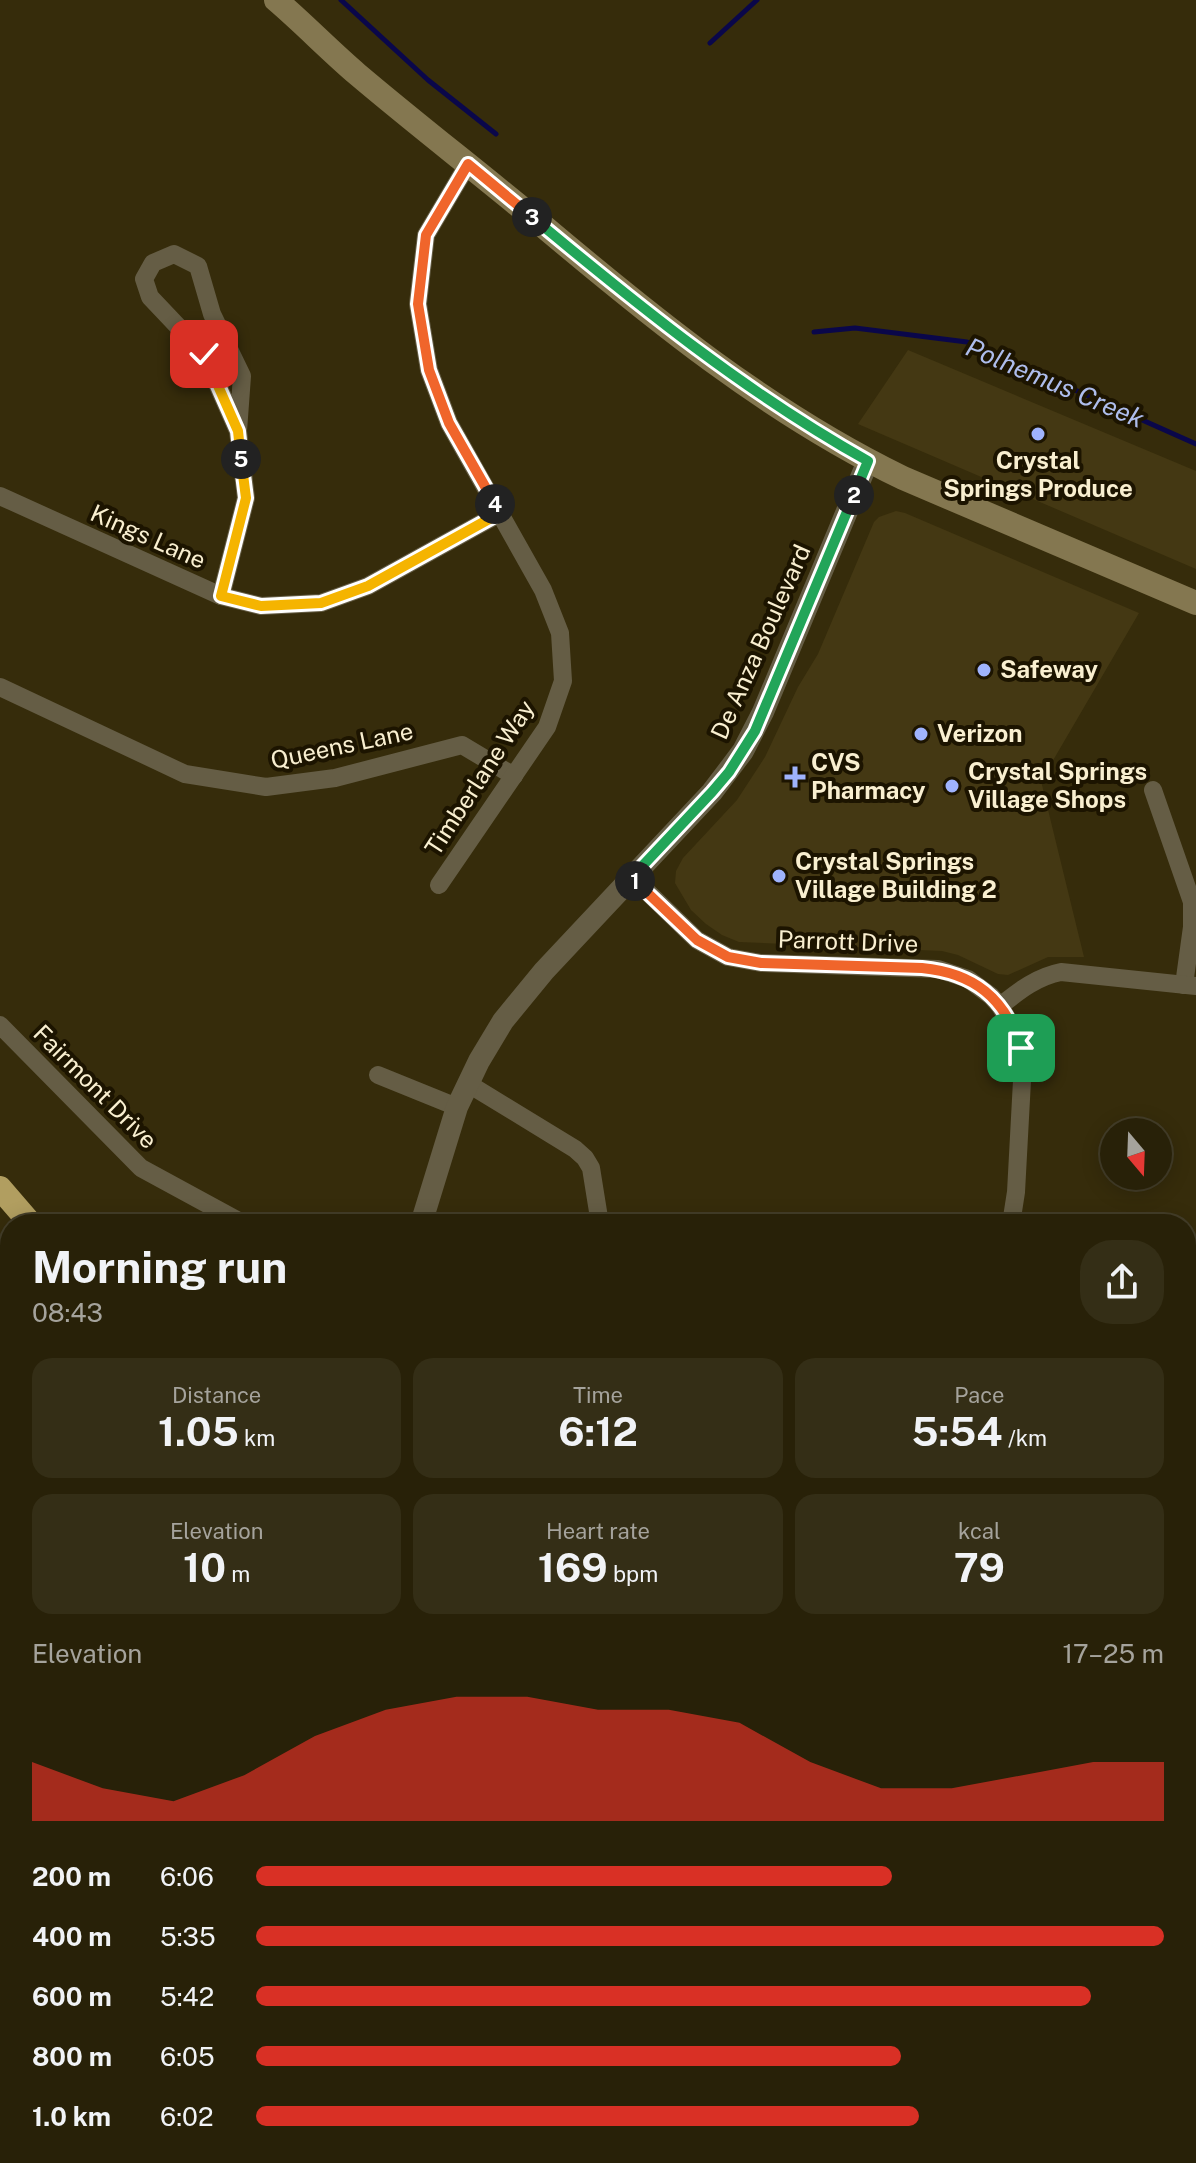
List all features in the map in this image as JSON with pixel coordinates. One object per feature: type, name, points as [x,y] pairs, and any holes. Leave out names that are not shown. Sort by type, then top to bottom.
[{"type":"highway","points":[[0,1188],[22,1214]]},
{"type":"main road","points":[[277,0],[365,81],[635,304],[798,421],[868,461],[933,491],[1196,603]]},
{"type":"street","name":"Timberlane Way","points":[[439,885],[547,727],[563,681],[560,633],[543,590],[449,423],[429,370],[418,304],[426,235],[468,164]]},
{"type":"street","points":[[221,596],[246,498],[238,431],[242,376],[212,314],[198,266],[174,254],[153,263],[144,279],[150,297],[204,354],[238,431]]},
{"type":"street","name":"De Anza Boulevard","points":[[424,1214],[457,1107],[467,1083],[503,1021],[530,986],[712,792],[755,731],[868,461]]},
{"type":"street","name":"Kings Lane","points":[[0,496],[221,596],[261,606],[321,603],[368,586],[500,513]]},
{"type":"street","name":"Queens Lane","points":[[0,687],[185,774],[266,787],[335,778],[462,745],[514,776]]},
{"type":"street","points":[[1000,1006],[1034,981],[1061,972],[1190,985],[1192,902],[1153,790]]},
{"type":"street","name":"Parrott Drive","points":[[632,877],[697,940],[728,957],[761,963],[938,969],[981,987],[1000,1006],[1016,1034],[1023,1062],[1013,1214]]},
{"type":"street","name":"Fairmont Drive","points":[[0,1025],[141,1168],[226,1214]]},
{"type":"street","points":[[378,1075],[457,1107]]},
{"type":"street","points":[[467,1083],[585,1158],[591,1168],[598,1214]]},
{"type":"shaded area","points":[[908,350],[1196,471],[1196,569],[858,424]]},
{"type":"shaded area","points":[[896,511],[1139,613],[1041,781],[1084,957],[1048,957],[1008,975],[998,974],[942,951],[739,942],[706,924],[691,910],[675,883],[676,871],[683,858],[737,800],[765,757],[798,687],[818,654],[874,522]]},
{"type":"waterway","name":"Polhemus Creek","points":[[341,0],[428,80],[496,134]]},
{"type":"waterway","points":[[710,43],[757,0]]},
{"type":"waterway","name":"Polhemus Creek","points":[[814,332],[855,328],[967,342],[1196,444]]},
{"type":"place","name":"Crystal Springs Produce","points":[[1038,434]]},
{"type":"place","name":"Safeway","points":[[984,670]]},
{"type":"place","name":"Verizon","points":[[921,734]]},
{"type":"place","name":"CVS Pharmacy","points":[[795,777]]},
{"type":"place","name":"Crystal Springs Village Shops","points":[[952,786]]},
{"type":"place","name":"Crystal Springs Village Building 2","points":[[779,876]]},
{"type":"route","points":[[204,354],[238,431],[246,498],[221,596],[261,606],[321,603],[368,586],[500,513],[449,423],[429,370],[418,304],[426,235],[468,164],[635,304],[694,349],[798,421],[868,461],[755,731],[729,772],[632,877],[697,940],[728,957],[761,963],[938,969],[968,979],[1000,1006],[1010,1020],[1021,1048]]}]
